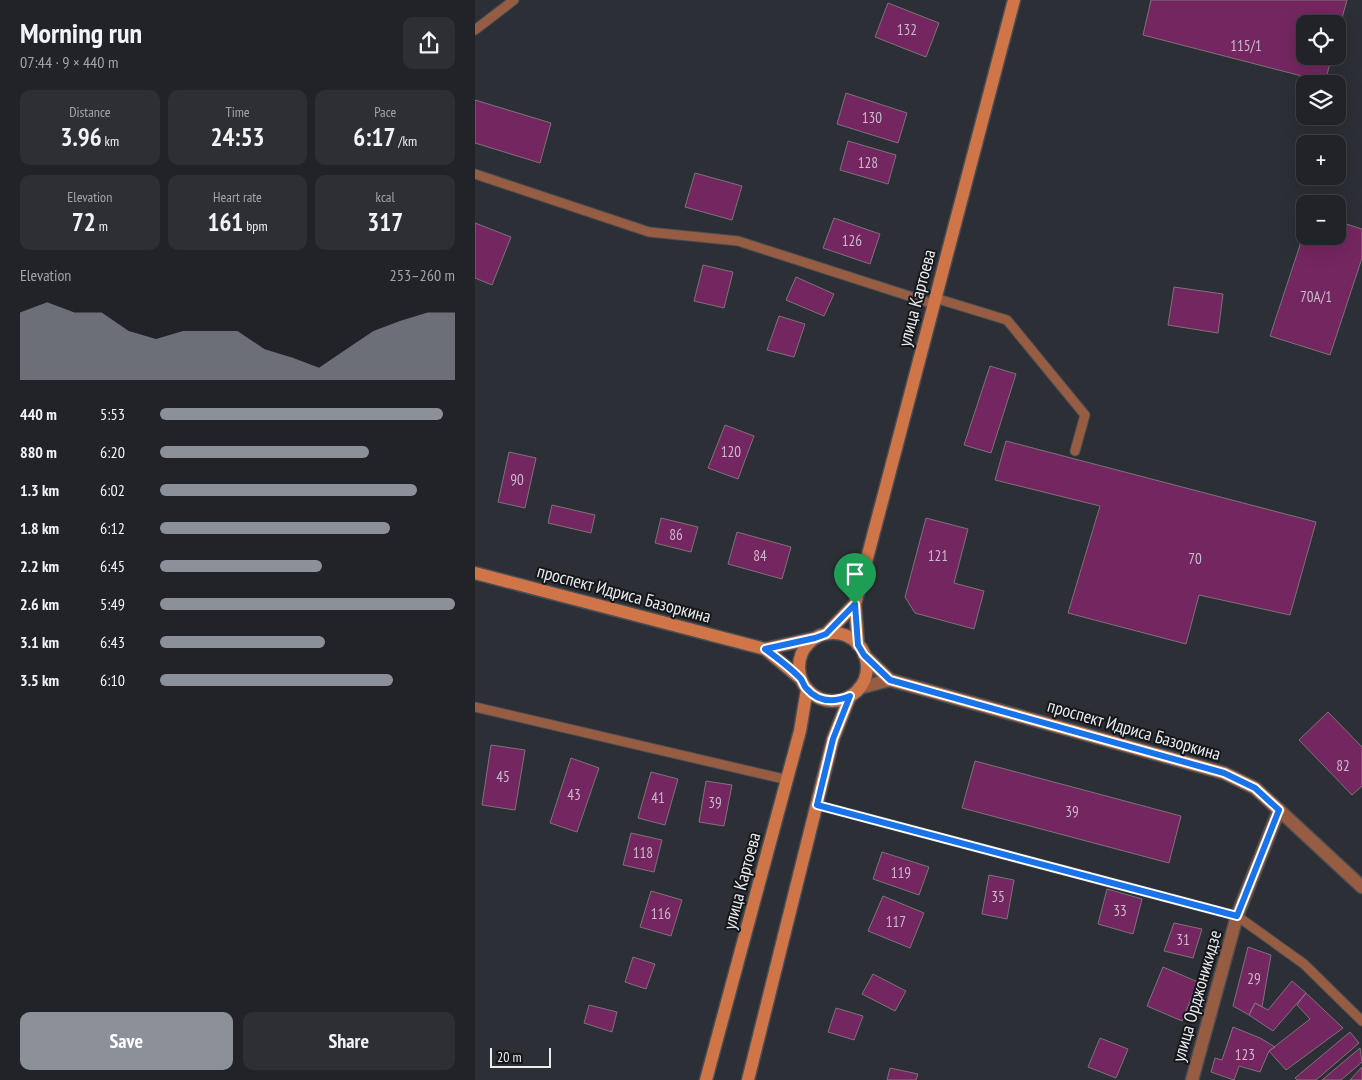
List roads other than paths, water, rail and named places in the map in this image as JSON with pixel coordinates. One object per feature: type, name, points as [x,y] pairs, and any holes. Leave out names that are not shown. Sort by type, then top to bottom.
[{"type":"main road","name":"улица Картоева","points":[[861,650],[855,604],[1014,0]]},
{"type":"main road","name":"проспект Идриса Базоркина","points":[[475,573],[765,649],[804,684]]},
{"type":"main road","name":"улица Картоева","points":[[821,636],[855,604]]},
{"type":"main road","points":[[748,1080],[833,739],[855,692],[865,678],[867,667],[861,650],[849,637],[838,634],[821,636],[806,646],[801,656],[799,668],[804,684],[816,697],[827,701],[839,700],[855,692]]},
{"type":"main road","name":"проспект Идриса Базоркина","points":[[765,649],[821,636]]},
{"type":"main road","name":"проспект Идриса Базоркина","points":[[861,650],[890,680],[1224,773],[1255,788],[1279,810]]},
{"type":"main road","name":"улица Картоева","points":[[706,1080],[800,732],[804,684]]},
{"type":"street","points":[[855,692],[890,680]]},
{"type":"street","name":"проспект Идриса Базоркина","points":[[1279,810],[1362,887]]},
{"type":"street","name":"улица Орджоникидзе","points":[[1192,1080],[1237,916],[1279,810]]},
{"type":"lane","points":[[475,30],[514,0]]},
{"type":"lane","points":[[475,174],[649,232],[738,242],[934,301],[1007,320],[1085,414],[1075,451]]},
{"type":"lane","points":[[475,707],[788,780]]},
{"type":"lane","points":[[817,805],[1237,916],[1304,964],[1362,1021]]}]
